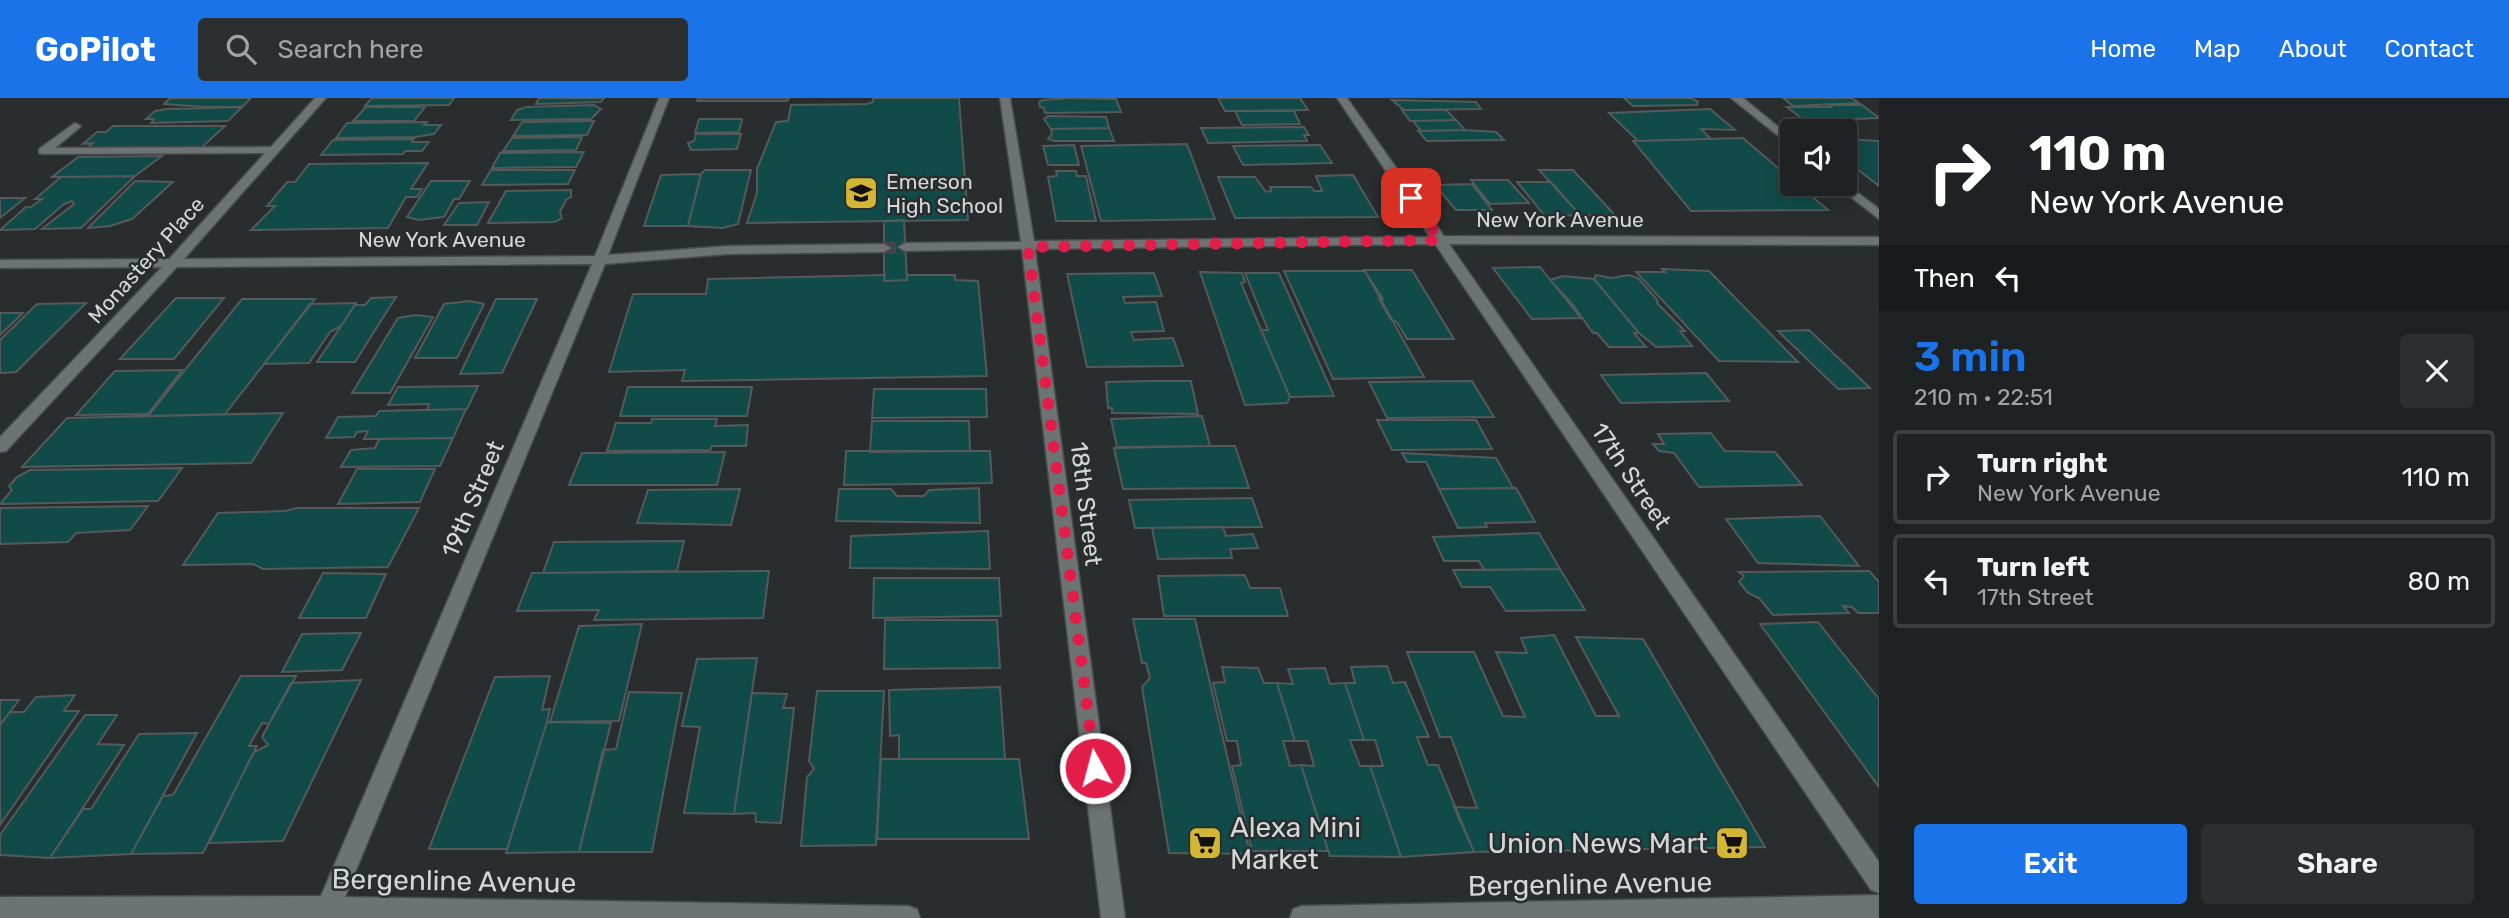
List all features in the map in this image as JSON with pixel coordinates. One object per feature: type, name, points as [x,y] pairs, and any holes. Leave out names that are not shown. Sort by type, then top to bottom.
[{"type":"street","name":"Monastery Place","points":[[0,447],[321,98]]},
{"type":"street","name":"19th Street","points":[[326,913],[600,260],[664,98]]},
{"type":"street","name":"18th Street","points":[[1005,98],[1028,247],[1113,918]]},
{"type":"street","name":"17th Street","points":[[1342,98],[1879,882]]},
{"type":"street","points":[[1736,98],[1780,134]]},
{"type":"street","points":[[75,126],[43,151],[275,150]]},
{"type":"street","points":[[1855,196],[1879,215]]},
{"type":"street","name":"New York Avenue","points":[[905,247],[1440,240],[1879,241]]},
{"type":"street","name":"New York Avenue","points":[[0,264],[600,260],[728,250],[884,248]]},
{"type":"street","name":"Bergenline Avenue","points":[[1302,918],[1879,907]]},
{"type":"street","name":"Bergenline Avenue","points":[[0,909],[908,918]]},
{"type":"building","points":[[170,98],[251,98],[242,107],[204,107],[164,104]]},
{"type":"building","points":[[372,98],[454,98],[449,105],[365,106]]},
{"type":"building","points":[[539,98],[604,98],[601,102],[536,104]]},
{"type":"building","points":[[698,98],[789,98],[787,101],[697,101]]},
{"type":"building","points":[[873,98],[959,98],[968,220],[747,223],[757,193],[757,169],[776,122],[788,121],[791,105],[867,104],[873,102]]},
{"type":"building","points":[[1218,98],[1300,98],[1308,110],[1225,111]]},
{"type":"building","points":[[1624,98],[1691,98],[1698,102],[1697,105],[1633,106]]},
{"type":"building","points":[[1783,98],[1851,98],[1859,103],[1793,106]]},
{"type":"building","points":[[1116,99],[1121,112],[1045,113],[1044,108],[1040,107],[1039,102],[1043,100]]},
{"type":"building","points":[[1392,100],[1476,102],[1481,109],[1404,110]]},
{"type":"building","points":[[594,105],[601,109],[591,119],[511,120],[517,110],[526,107]]},
{"type":"building","points":[[1829,105],[1862,105],[1879,118],[1802,119],[1787,107],[1831,107]]},
{"type":"building","points":[[242,107],[228,121],[151,123],[154,119],[146,119],[155,111],[167,109]]},
{"type":"building","points":[[366,107],[425,107],[414,121],[353,121]]},
{"type":"building","points":[[1710,109],[1735,130],[1701,129],[1711,139],[1638,141],[1609,113]]},
{"type":"building","points":[[1402,110],[1446,110],[1456,120],[1410,121]]},
{"type":"building","points":[[1235,111],[1294,111],[1300,124],[1242,125]]},
{"type":"building","points":[[1048,116],[1106,117],[1109,128],[1051,129],[1044,119]]},
{"type":"building","points":[[699,119],[742,119],[739,132],[695,133]]},
{"type":"building","points":[[1456,120],[1465,130],[1421,131],[1413,121]]},
{"type":"building","points":[[594,121],[587,135],[513,136],[522,122]]},
{"type":"building","points":[[427,122],[424,125],[441,125],[434,134],[415,137],[336,138],[347,123]]},
{"type":"building","points":[[113,126],[225,126],[200,149],[85,150],[93,143],[83,144],[97,132],[106,132]]},
{"type":"building","points":[[1304,127],[1309,135],[1304,135],[1307,141],[1208,143],[1201,128]]},
{"type":"building","points":[[1109,128],[1114,141],[1048,139],[1052,134],[1051,129]]},
{"type":"building","points":[[1418,131],[1496,132],[1504,140],[1427,141]]},
{"type":"building","points":[[696,134],[741,134],[737,149],[691,150],[688,143],[694,141]]},
{"type":"building","points":[[582,137],[576,150],[503,151],[512,138]]},
{"type":"building","points":[[1743,138],[1780,170],[1780,196],[1811,196],[1828,210],[1691,211],[1633,141]]},
{"type":"building","points":[[414,139],[412,142],[429,142],[422,151],[405,151],[403,154],[321,155],[333,140]]},
{"type":"building","points":[[1857,140],[1879,141],[1879,186],[1857,169]]},
{"type":"building","points":[[1187,144],[1215,219],[1101,221],[1081,146]]},
{"type":"building","points":[[1074,145],[1079,165],[1048,165],[1043,146]]},
{"type":"building","points":[[1320,145],[1332,163],[1243,165],[1233,146]]},
{"type":"building","points":[[584,152],[576,167],[492,168],[500,153]]},
{"type":"building","points":[[162,156],[135,176],[52,177],[78,157]]},
{"type":"building","points":[[428,163],[411,189],[422,189],[417,197],[406,197],[388,228],[251,230],[275,206],[267,206],[287,182],[295,182],[309,164]]},
{"type":"building","points":[[491,170],[575,170],[568,184],[482,185]]},
{"type":"building","points":[[705,170],[751,170],[738,224],[723,228],[688,226],[701,174]]},
{"type":"building","points":[[1539,170],[1573,170],[1615,215],[1580,215]]},
{"type":"building","points":[[1056,171],[1076,171],[1077,176],[1086,176],[1096,221],[1056,221],[1048,177],[1057,176]]},
{"type":"building","points":[[701,174],[688,226],[644,226],[661,175]]},
{"type":"building","points":[[1353,175],[1378,217],[1235,218],[1218,177],[1255,177],[1266,192],[1271,191],[1270,187],[1311,187],[1314,191],[1322,191],[1316,176]]},
{"type":"building","points":[[135,176],[81,228],[42,229],[74,204],[72,201],[64,204],[35,229],[0,230],[26,207],[31,207],[42,199],[35,199],[61,177]]},
{"type":"building","points":[[1471,180],[1508,180],[1529,203],[1490,204]]},
{"type":"building","points":[[135,181],[173,182],[132,219],[110,226],[88,228]]},
{"type":"building","points":[[431,181],[470,181],[459,199],[454,199],[444,217],[418,220],[407,217]]},
{"type":"building","points":[[1517,182],[1551,182],[1580,215],[1545,216]]},
{"type":"building","points":[[1472,184],[1492,210],[1456,210],[1435,185]]},
{"type":"building","points":[[571,190],[571,197],[566,200],[560,212],[562,218],[555,222],[488,223],[506,191]]},
{"type":"building","points":[[0,198],[25,198],[0,218]]},
{"type":"building","points":[[489,202],[477,225],[444,225],[459,203]]},
{"type":"building","points":[[904,220],[907,280],[884,281],[884,221]]},
{"type":"building","points":[[1540,267],[1581,318],[1532,319],[1493,268]]},
{"type":"building","points":[[1662,269],[1709,271],[1798,362],[1719,361],[1636,272],[1665,272]]},
{"type":"building","points":[[1364,270],[1412,270],[1454,339],[1407,339],[1397,322],[1391,320],[1379,299],[1383,299]]},
{"type":"building","points":[[1284,271],[1365,271],[1424,377],[1333,379]]},
{"type":"building","points":[[1200,272],[1242,273],[1245,282],[1241,283],[1290,397],[1287,403],[1245,405]]},
{"type":"building","points":[[1154,273],[1162,296],[1123,297],[1125,303],[1156,302],[1164,331],[1131,332],[1134,340],[1173,338],[1183,366],[1087,367],[1067,274]]},
{"type":"building","points":[[1245,273],[1279,273],[1334,396],[1290,397],[1261,330],[1268,330]]},
{"type":"building","points":[[885,275],[884,281],[907,280],[907,275],[955,275],[955,280],[978,281],[987,376],[682,381],[685,370],[609,372],[633,294],[706,294],[708,279]]},
{"type":"building","points":[[1596,275],[1611,278],[1629,275],[1638,278],[1657,303],[1685,331],[1680,331],[1692,346],[1656,347],[1639,333],[1594,279]]},
{"type":"building","points":[[1563,276],[1594,279],[1639,333],[1634,333],[1646,347],[1609,347],[1597,333],[1593,333],[1573,305],[1550,280]]},
{"type":"building","points":[[396,297],[355,362],[317,362],[355,305],[365,305],[371,298]]},
{"type":"building","points":[[176,298],[224,298],[174,359],[120,359]]},
{"type":"building","points":[[242,299],[315,299],[225,414],[148,416]]},
{"type":"building","points":[[496,299],[537,299],[502,373],[460,374]]},
{"type":"building","points":[[469,301],[484,304],[457,358],[415,358],[444,304]]},
{"type":"building","points":[[86,303],[16,372],[0,373],[0,340],[37,304]]},
{"type":"building","points":[[356,303],[341,326],[330,332],[309,363],[264,364],[310,304]]},
{"type":"building","points":[[0,313],[23,313],[0,335]]},
{"type":"building","points":[[416,315],[433,317],[390,393],[352,393],[398,318]]},
{"type":"building","points":[[1809,330],[1870,388],[1838,389],[1778,331]]},
{"type":"building","points":[[182,370],[148,414],[76,415],[115,371]]},
{"type":"building","points":[[1706,373],[1729,401],[1621,403],[1601,375]]},
{"type":"building","points":[[1191,381],[1198,414],[1112,413],[1112,408],[1108,408],[1106,382]]},
{"type":"building","points":[[1472,381],[1494,417],[1387,418],[1369,382]]},
{"type":"building","points":[[478,386],[467,409],[427,410],[429,404],[388,405],[398,387]]},
{"type":"building","points":[[628,387],[752,387],[747,416],[620,416]]},
{"type":"building","points":[[874,389],[986,389],[987,417],[872,418]]},
{"type":"building","points":[[466,409],[453,438],[364,439],[368,431],[357,432],[354,437],[326,438],[338,417],[376,416],[379,411]]},
{"type":"building","points":[[283,413],[251,463],[22,467],[67,418]]},
{"type":"building","points":[[1202,416],[1210,446],[1117,447],[1111,419]]},
{"type":"building","points":[[652,419],[717,419],[715,426],[748,425],[746,446],[712,446],[710,450],[607,451],[616,423],[651,423]]},
{"type":"building","points":[[1377,420],[1476,420],[1492,449],[1392,450]]},
{"type":"building","points":[[872,421],[969,421],[970,451],[870,452]]},
{"type":"building","points":[[1711,433],[1725,451],[1775,452],[1802,485],[1699,487],[1674,453],[1659,451],[1653,444],[1664,444],[1658,434]]},
{"type":"building","points":[[453,438],[440,466],[341,467],[351,450],[375,448],[379,439]]},
{"type":"building","points":[[1235,446],[1249,488],[1123,489],[1114,448]]},
{"type":"building","points":[[846,451],[990,451],[992,483],[844,485]]},
{"type":"building","points":[[725,452],[717,485],[569,485],[582,453]]},
{"type":"building","points":[[1402,453],[1496,458],[1513,488],[1439,489],[1426,462],[1407,462]]},
{"type":"building","points":[[182,468],[158,501],[0,504],[12,490],[9,486],[17,477],[30,470]]},
{"type":"building","points":[[357,469],[435,469],[420,502],[338,504]]},
{"type":"building","points":[[979,488],[980,523],[836,521],[839,489],[891,489],[897,496],[924,496],[929,490]]},
{"type":"building","points":[[1516,488],[1535,522],[1485,523],[1487,527],[1458,528],[1439,489]]},
{"type":"building","points":[[740,489],[731,525],[637,523],[648,490]]},
{"type":"building","points":[[1252,498],[1262,527],[1135,528],[1129,500]]},
{"type":"building","points":[[148,506],[130,530],[76,533],[68,542],[0,544],[0,508]]},
{"type":"building","points":[[297,508],[419,508],[388,567],[263,569],[253,564],[183,565],[218,513],[285,511]]},
{"type":"building","points":[[1820,516],[1859,566],[1758,563],[1726,519]]},
{"type":"building","points":[[1223,527],[1226,536],[1253,534],[1258,548],[1230,549],[1232,558],[1158,559],[1152,528]]},
{"type":"building","points":[[988,531],[990,569],[850,568],[851,536]]},
{"type":"building","points":[[1539,533],[1560,569],[1484,570],[1479,561],[1444,561],[1433,537]]},
{"type":"building","points":[[684,541],[677,571],[543,573],[554,542]]},
{"type":"building","points":[[1560,569],[1585,610],[1506,611],[1490,587],[1462,587],[1453,570]]},
{"type":"building","points":[[769,571],[763,618],[594,620],[599,610],[517,611],[532,573]]},
{"type":"building","points":[[1869,571],[1879,582],[1879,613],[1858,613],[1852,607],[1843,606],[1849,613],[1773,615],[1759,598],[1748,593],[1739,582],[1744,576],[1739,572]]},
{"type":"building","points":[[323,573],[386,574],[366,618],[299,618]]},
{"type":"building","points":[[1245,575],[1250,588],[1280,588],[1288,616],[1164,616],[1158,576]]},
{"type":"building","points":[[874,578],[999,578],[1001,616],[873,618]]},
{"type":"building","points":[[1133,619],[1195,619],[1250,854],[1169,853],[1142,687],[1150,678],[1146,663],[1142,663]]},
{"type":"building","points":[[885,620],[997,620],[1000,668],[884,669]]},
{"type":"building","points":[[1818,622],[1879,699],[1879,787],[1760,624]]},
{"type":"building","points":[[642,624],[619,721],[550,722],[579,626]]},
{"type":"building","points":[[361,633],[342,670],[282,672],[302,634]]},
{"type":"building","points":[[1554,635],[1596,716],[1619,716],[1576,637],[1643,639],[1765,847],[1474,852],[1454,807],[1477,808],[1451,737],[1440,737],[1407,652],[1474,652],[1503,716],[1525,717],[1496,652],[1527,653],[1521,638]]},
{"type":"building","points":[[757,658],[734,814],[684,813],[700,727],[682,726],[697,659]]},
{"type":"building","points":[[1387,666],[1393,683],[1405,682],[1429,737],[1417,737],[1428,765],[1438,765],[1474,852],[1401,857],[1370,766],[1383,766],[1375,740],[1364,740],[1345,683],[1355,683],[1351,667]]},
{"type":"building","points":[[1222,667],[1258,668],[1264,683],[1277,683],[1295,741],[1283,741],[1290,766],[1301,765],[1328,851],[1252,851],[1232,766],[1241,765],[1237,741],[1227,741],[1213,683],[1225,682]]},
{"type":"building","points":[[1325,668],[1330,684],[1345,683],[1364,740],[1350,740],[1360,766],[1370,766],[1401,857],[1330,856],[1301,765],[1314,766],[1307,741],[1295,741],[1277,683],[1293,684],[1288,669]]},
{"type":"building","points":[[241,676],[296,676],[269,724],[262,723],[249,746],[257,746],[203,853],[131,854],[163,796],[173,795]]},
{"type":"building","points":[[550,676],[542,710],[550,709],[547,722],[507,849],[429,849],[495,677]]},
{"type":"building","points":[[361,680],[283,841],[209,843],[253,753],[268,745],[262,737],[291,683]]},
{"type":"building","points":[[1000,687],[1005,759],[899,759],[899,735],[890,736],[889,690]]},
{"type":"building","points":[[817,691],[884,691],[876,845],[801,846],[807,777],[814,769],[809,761]]},
{"type":"building","points":[[629,692],[682,693],[652,852],[579,852],[603,750],[616,749]]},
{"type":"building","points":[[752,693],[787,694],[783,708],[794,708],[781,823],[756,822],[755,813],[734,814]]},
{"type":"building","points":[[75,695],[64,711],[79,711],[0,825],[0,725],[10,712],[24,712],[36,697]]},
{"type":"building","points":[[0,700],[19,700],[0,725]]},
{"type":"building","points":[[85,715],[117,715],[98,744],[124,745],[50,858],[0,855],[0,835]]},
{"type":"building","points":[[547,722],[611,723],[579,852],[506,853]]},
{"type":"building","points":[[197,733],[131,854],[50,858],[83,809],[91,809],[139,734]]},
{"type":"building","points":[[881,759],[1019,759],[1029,839],[877,839]]},
{"type":"tunnel","points":[[884,248],[905,247]]},
{"type":"place","name":"Emerson High School","points":[[861,193]]},
{"type":"place","name":"Alexa Mini Market","points":[[1205,843]]},
{"type":"place","name":"Union News Mart","points":[[1732,843]]},
{"type":"route","points":[[1095,768],[1028,247],[1440,240],[1411,198]]}]
